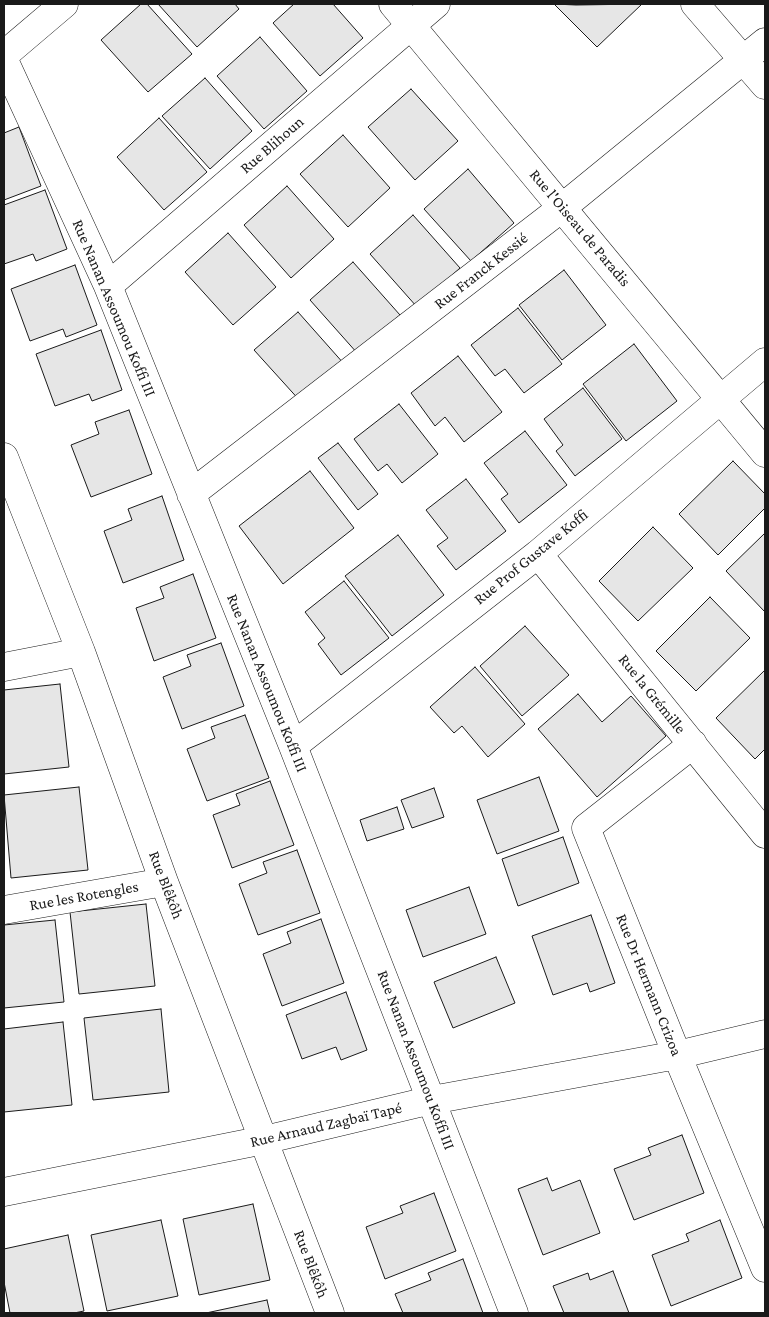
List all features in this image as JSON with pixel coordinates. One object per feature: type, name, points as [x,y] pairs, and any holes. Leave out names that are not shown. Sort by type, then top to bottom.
[{"type":"street","points":[[4,55],[64,4]]},
{"type":"street","name":"Rue l'Oiseau de Paradis","points":[[393,4],[765,452]]},
{"type":"street","name":"Rue Blihoun","points":[[108,286],[436,4]]},
{"type":"street","points":[[695,4],[765,85]]},
{"type":"street","name":"Rue Franck Kessié","points":[[191,494],[563,207],[765,42]]},
{"type":"street","name":"Rue Nanan Assoumou Koffi III","points":[[4,60],[108,286],[293,746],[514,1313]]},
{"type":"street","name":"Rue Prof Gustave Koffi","points":[[293,746],[538,554],[765,362]]},
{"type":"street","name":"Rue Blêkôh","points":[[4,457],[81,652],[164,882],[330,1313]]},
{"type":"street","name":"Rue la Grémille","points":[[538,554],[765,834]]},
{"type":"street","points":[[4,667],[81,652]]},
{"type":"street","name":"Rue Dr Hermann Crizoa","points":[[693,744],[586,828],[676,1055],[765,1268]]},
{"type":"street","name":"Rue les Rotengles","points":[[4,910],[164,882]]},
{"type":"street","name":"Rue Arnaud Zagbaï Tapé","points":[[4,1192],[264,1140],[432,1100],[676,1055],[765,1034]]},
{"type":"building","points":[[141,4],[147,4],[192,54],[148,92],[101,40]]},
{"type":"building","points":[[158,4],[235,4],[239,9],[197,47]]},
{"type":"building","points":[[294,4],[333,4],[363,38],[320,76],[273,23]]},
{"type":"building","points":[[554,4],[576,5],[642,4],[597,47]]},
{"type":"building","points":[[260,37],[307,91],[264,129],[217,76]]},
{"type":"building","points":[[205,78],[252,131],[210,169],[162,116]]},
{"type":"building","points":[[411,89],[458,141],[415,180],[368,127]]},
{"type":"building","points":[[159,118],[207,172],[164,210],[117,157]]},
{"type":"building","points":[[19,127],[41,186],[4,200],[4,133]]},
{"type":"building","points":[[343,135],[390,188],[348,227],[300,174]]},
{"type":"building","points":[[468,169],[514,223],[471,261],[424,209]]},
{"type":"building","points":[[287,186],[334,239],[291,278],[244,225]]},
{"type":"building","points":[[45,190],[67,249],[36,261],[33,254],[4,264],[4,205]]},
{"type":"building","points":[[413,215],[460,268],[417,307],[370,254]]},
{"type":"building","points":[[228,233],[276,287],[233,325],[185,272]]},
{"type":"building","points":[[353,262],[400,315],[358,354],[310,300]]},
{"type":"building","points":[[75,265],[97,325],[66,337],[63,329],[30,341],[11,289]]},
{"type":"building","points":[[564,270],[606,325],[562,360],[519,305]]},
{"type":"building","points":[[518,308],[562,364],[524,393],[505,369],[495,376],[471,345]]},
{"type":"building","points":[[298,312],[345,365],[302,403],[254,350]]},
{"type":"building","points":[[101,330],[122,390],[92,401],[89,394],[55,406],[36,354]]},
{"type":"building","points":[[634,344],[677,401],[626,441],[583,384]]},
{"type":"building","points":[[458,356],[502,412],[464,442],[445,417],[435,426],[411,393]]},
{"type":"building","points":[[583,388],[622,439],[575,476],[556,451],[563,445],[544,419]]},
{"type":"building","points":[[399,404],[438,454],[402,483],[387,464],[378,471],[354,439]]},
{"type":"building","points":[[129,410],[152,474],[91,497],[71,445],[99,434],[95,422]]},
{"type":"building","points":[[525,431],[567,485],[519,523],[501,499],[508,494],[484,463]]},
{"type":"building","points":[[338,443],[378,494],[358,510],[318,458]]},
{"type":"building","points":[[733,461],[765,494],[765,508],[718,555],[679,514]]},
{"type":"building","points":[[310,471],[354,528],[283,584],[239,526]]},
{"type":"building","points":[[466,479],[506,531],[456,570],[437,546],[448,538],[426,510]]},
{"type":"building","points":[[162,496],[184,560],[123,583],[104,531],[132,520],[128,509]]},
{"type":"building","points":[[653,527],[693,568],[638,621],[599,581]]},
{"type":"building","points":[[765,533],[765,612],[726,571]]},
{"type":"building","points":[[398,535],[444,595],[392,636],[345,576]]},
{"type":"building","points":[[193,574],[216,638],[154,661],[136,608],[164,598],[160,587]]},
{"type":"building","points":[[344,581],[389,638],[341,675],[318,644],[325,638],[305,612]]},
{"type":"building","points":[[710,597],[750,638],[696,691],[656,651]]},
{"type":"building","points":[[525,626],[569,675],[522,716],[480,666]]},
{"type":"building","points":[[221,643],[244,706],[182,729],[163,677],[191,666],[187,655]]},
{"type":"building","points":[[475,667],[525,724],[488,757],[462,726],[454,733],[430,707]]},
{"type":"building","points":[[765,670],[765,749],[755,759],[716,718]]},
{"type":"building","points":[[60,684],[69,767],[4,774],[4,690]]},
{"type":"building","points":[[578,694],[602,722],[631,696],[666,736],[597,797],[538,729]]},
{"type":"building","points":[[245,715],[269,778],[207,801],[187,749],[215,738],[211,727]]},
{"type":"building","points":[[539,777],[559,831],[497,854],[477,800]]},
{"type":"building","points":[[270,781],[294,845],[232,868],[213,815],[240,805],[236,794]]},
{"type":"building","points":[[79,787],[88,870],[11,878],[4,795]]},
{"type":"building","points":[[434,788],[444,817],[412,828],[401,800]]},
{"type":"building","points":[[397,807],[404,829],[367,841],[360,820]]},
{"type":"building","points":[[563,837],[579,883],[518,906],[502,859]]},
{"type":"building","points":[[297,850],[320,913],[258,935],[239,884],[267,873],[263,862]]},
{"type":"building","points":[[469,887],[486,934],[423,957],[406,910]]},
{"type":"building","points":[[146,904],[155,986],[79,994],[70,912]]},
{"type":"building","points":[[591,915],[615,983],[590,992],[587,983],[553,995],[532,936]]},
{"type":"building","points":[[321,919],[344,983],[282,1006],[263,954],[291,943],[287,932]]},
{"type":"building","points":[[55,920],[64,1002],[4,1008],[4,925]]},
{"type":"building","points":[[496,957],[515,1003],[453,1028],[434,982]]},
{"type":"building","points":[[346,992],[367,1050],[341,1060],[336,1047],[302,1059],[286,1015]]},
{"type":"building","points":[[161,1009],[169,1092],[93,1100],[84,1018]]},
{"type":"building","points":[[63,1022],[72,1105],[4,1112],[4,1029]]},
{"type":"building","points":[[682,1135],[704,1193],[634,1220],[614,1169],[651,1155],[648,1148]]},
{"type":"building","points":[[547,1178],[552,1191],[580,1180],[600,1233],[543,1255],[518,1189]]},
{"type":"building","points":[[434,1193],[456,1251],[385,1279],[366,1227],[403,1213],[400,1206]]},
{"type":"building","points":[[253,1204],[270,1280],[199,1295],[183,1219]]},
{"type":"building","points":[[161,1220],[178,1296],[107,1311],[91,1235]]},
{"type":"building","points":[[720,1220],[742,1278],[671,1306],[652,1255],[689,1241],[686,1234]]},
{"type":"building","points":[[68,1235],[84,1311],[74,1313],[10,1313],[4,1282],[4,1249]]},
{"type":"building","points":[[463,1259],[483,1313],[403,1313],[395,1294],[431,1280],[428,1273]]},
{"type":"building","points":[[613,1271],[629,1313],[564,1313],[553,1286],[588,1273],[590,1280]]},
{"type":"building","points":[[267,1300],[270,1313],[206,1313]]}]
